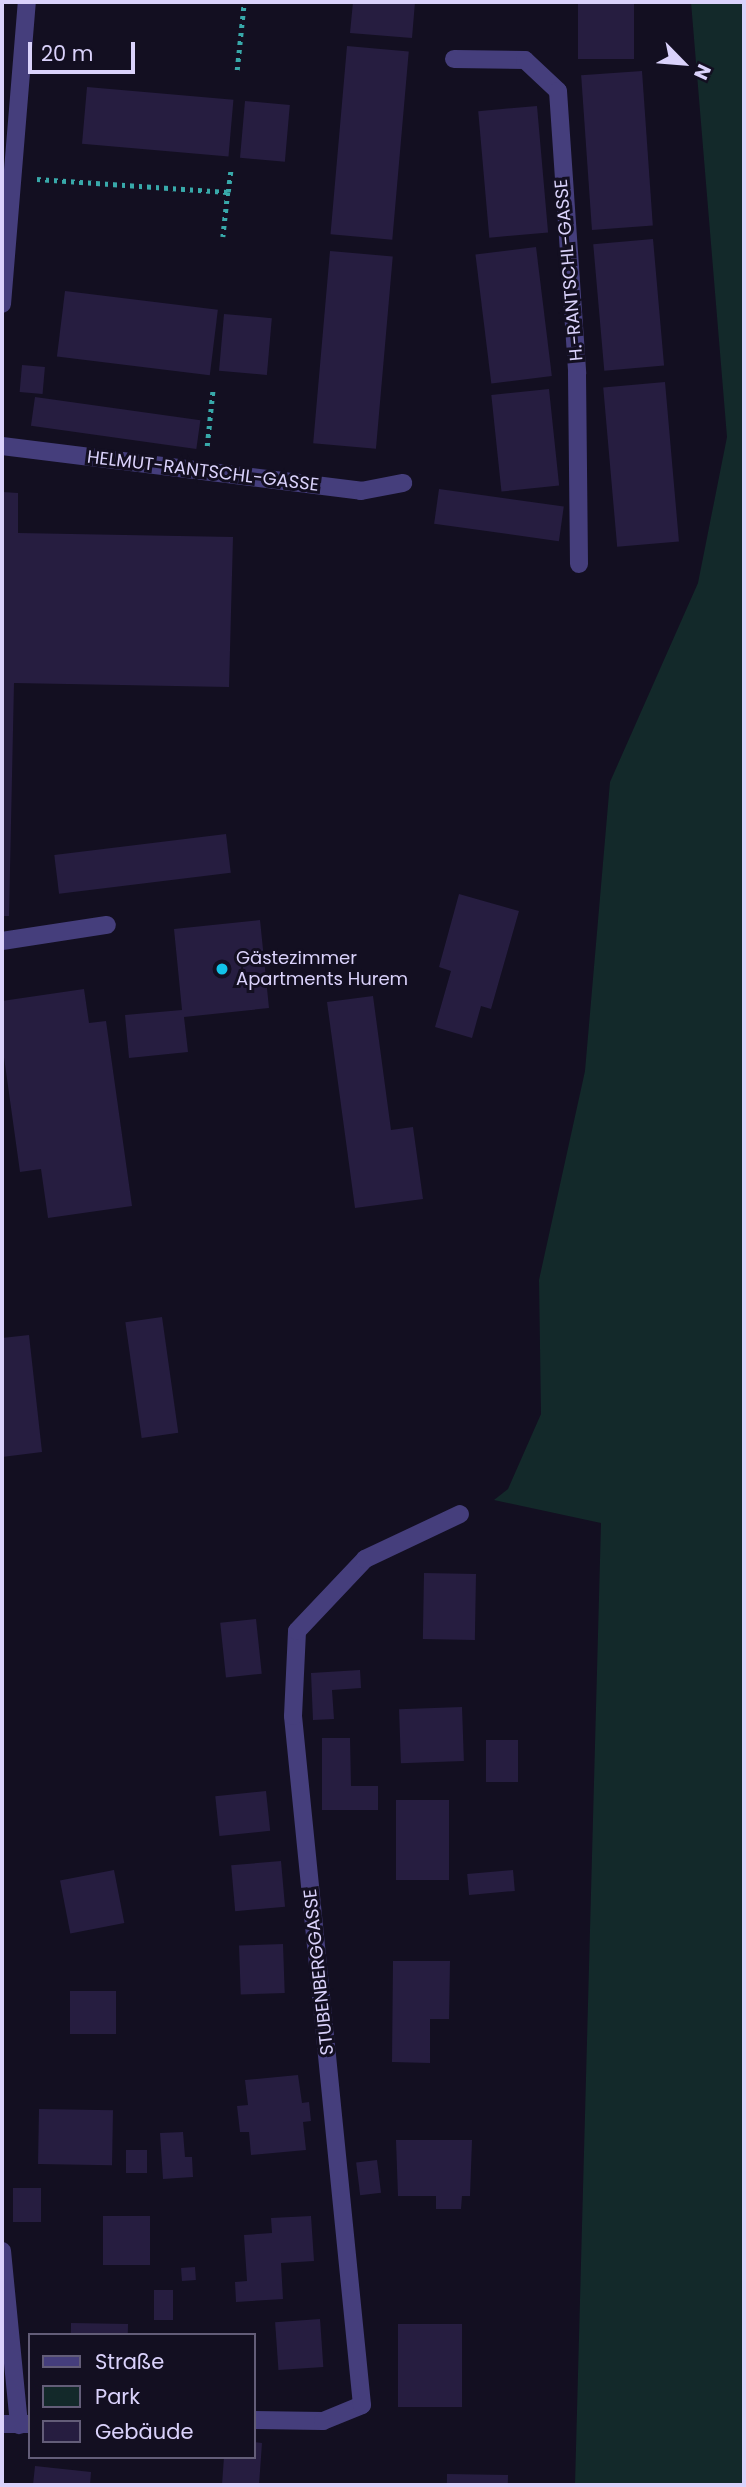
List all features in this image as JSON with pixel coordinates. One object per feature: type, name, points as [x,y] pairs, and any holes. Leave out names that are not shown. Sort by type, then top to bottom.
[{"type":"street","points":[[2,304],[27,2]]},
{"type":"street","name":"H.-RANTSCHL-GASSE","points":[[454,59],[525,60],[558,91],[577,373],[579,564]]},
{"type":"street","name":"HELMUT-RANTSCHL-GASSE","points":[[2,446],[362,491],[403,483]]},
{"type":"street","points":[[2,941],[107,925]]},
{"type":"street","name":"STUBENBERGGASSE","points":[[256,2420],[323,2421],[362,2404],[293,1716],[297,1631],[365,1559],[460,1514]]},
{"type":"street","points":[[2,2251],[17,2424]]},
{"type":"path","points":[[237,70],[244,2]]},
{"type":"path","points":[[223,237],[231,167]]},
{"type":"path","points":[[11,177],[228,192]]},
{"type":"path","points":[[204,471],[213,388]]},
{"type":"green space","points":[[691,2],[744,2],[744,2485],[575,2485],[601,1523],[494,1500],[508,1489],[541,1414],[539,1280],[585,1071],[610,782],[698,583],[727,437]]},
{"type":"building","points":[[353,2],[415,2],[412,38],[350,33]]},
{"type":"building","points":[[578,2],[634,2],[634,59],[578,59]]},
{"type":"building","points":[[347,46],[409,51],[392,240],[331,234]]},
{"type":"building","points":[[642,71],[653,226],[592,230],[581,75]]},
{"type":"building","points":[[87,87],[233,100],[228,157],[82,144]]},
{"type":"building","points":[[245,101],[290,105],[285,162],[240,158]]},
{"type":"building","points":[[537,106],[548,233],[489,238],[478,111]]},
{"type":"building","points":[[653,239],[664,366],[604,371],[593,244]]},
{"type":"building","points":[[536,247],[552,376],[491,383],[475,254]]},
{"type":"building","points":[[330,251],[393,256],[376,449],[313,443]]},
{"type":"building","points":[[65,291],[218,310],[210,375],[57,357]]},
{"type":"building","points":[[224,314],[272,318],[267,375],[219,371]]},
{"type":"building","points":[[22,365],[45,367],[43,394],[20,392]]},
{"type":"building","points":[[665,382],[679,541],[617,547],[603,387]]},
{"type":"building","points":[[549,389],[559,485],[501,492],[491,395]]},
{"type":"building","points":[[35,397],[200,420],[196,449],[31,426]]},
{"type":"building","points":[[439,489],[564,507],[559,541],[434,524]]},
{"type":"building","points":[[2,492],[18,493],[18,533],[233,537],[229,687],[14,683],[9,916],[2,916]]},
{"type":"building","points":[[226,834],[231,873],[59,894],[54,855]]},
{"type":"building","points":[[459,894],[519,911],[491,1009],[481,1006],[472,1038],[435,1027],[451,971],[439,967]]},
{"type":"building","name":"Gästezimmer Apartments Hurem","points":[[260,920],[269,1008],[184,1017],[188,1052],[129,1058],[125,1015],[182,1010],[174,929]]},
{"type":"building","points":[[84,989],[89,1023],[106,1021],[132,1206],[48,1218],[41,1169],[20,1172],[2,1043],[2,1001]]},
{"type":"building","points":[[373,996],[391,1130],[413,1127],[423,1199],[355,1208],[327,1002]]},
{"type":"building","points":[[162,1317],[178,1433],[142,1438],[125,1322]]},
{"type":"building","points":[[29,1335],[42,1452],[2,1457],[2,1338]]},
{"type":"building","points":[[424,1573],[476,1574],[475,1640],[423,1639]]},
{"type":"building","points":[[256,1619],[262,1674],[226,1677],[220,1623]]},
{"type":"building","points":[[360,1670],[361,1688],[332,1690],[334,1719],[313,1720],[311,1673]]},
{"type":"building","points":[[462,1707],[464,1761],[401,1763],[399,1709]]},
{"type":"building","points":[[322,1738],[350,1738],[351,1786],[378,1786],[378,1810],[322,1810]]},
{"type":"building","points":[[486,1740],[518,1740],[518,1782],[486,1782]]},
{"type":"building","points":[[266,1791],[270,1831],[219,1836],[215,1796]]},
{"type":"building","points":[[396,1800],[449,1800],[449,1880],[396,1880]]},
{"type":"building","points":[[281,1861],[285,1907],[235,1911],[231,1865]]},
{"type":"building","points":[[114,1870],[124,1923],[70,1934],[60,1880]]},
{"type":"building","points":[[513,1870],[515,1891],[469,1895],[467,1874]]},
{"type":"building","points":[[283,1944],[285,1993],[241,1995],[239,1946]]},
{"type":"building","points":[[393,1961],[450,1961],[449,2019],[430,2019],[430,2063],[392,2062]]},
{"type":"building","points":[[70,1991],[116,1991],[116,2034],[70,2034]]},
{"type":"building","points":[[298,2075],[302,2103],[309,2102],[311,2121],[303,2122],[306,2150],[251,2155],[249,2132],[240,2132],[237,2106],[248,2105],[245,2080]]},
{"type":"building","points":[[39,2109],[113,2110],[112,2165],[38,2164]]},
{"type":"building","points":[[183,2132],[185,2157],[192,2157],[193,2177],[163,2179],[160,2133]]},
{"type":"building","points":[[396,2140],[472,2140],[470,2196],[462,2196],[461,2209],[436,2209],[436,2196],[398,2196]]},
{"type":"building","points":[[126,2150],[147,2150],[147,2173],[126,2173]]},
{"type":"building","points":[[377,2160],[381,2193],[360,2195],[356,2163]]},
{"type":"building","points":[[13,2188],[41,2188],[41,2222],[13,2222]]},
{"type":"building","points":[[103,2216],[150,2216],[150,2265],[103,2265]]},
{"type":"building","points":[[311,2216],[314,2261],[281,2263],[283,2299],[236,2302],[235,2282],[247,2281],[244,2235],[272,2233],[271,2218]]},
{"type":"building","points":[[195,2267],[196,2280],[182,2281],[181,2268]]},
{"type":"building","points":[[154,2290],[173,2290],[173,2320],[154,2320]]},
{"type":"building","points":[[320,2319],[323,2367],[278,2370],[275,2322]]},
{"type":"building","points":[[71,2323],[128,2324],[128,2333],[71,2333]]},
{"type":"building","points":[[398,2324],[462,2324],[462,2407],[398,2407]]},
{"type":"building","points":[[256,2442],[262,2443],[259,2485],[222,2485],[224,2459],[256,2459]]},
{"type":"building","points":[[35,2466],[91,2472],[90,2485],[33,2485]]},
{"type":"building","points":[[447,2474],[508,2475],[508,2485],[447,2485]]},
{"type":"place","name":"Gästezimmer Apartments Hurem","points":[[222,969]]}]
